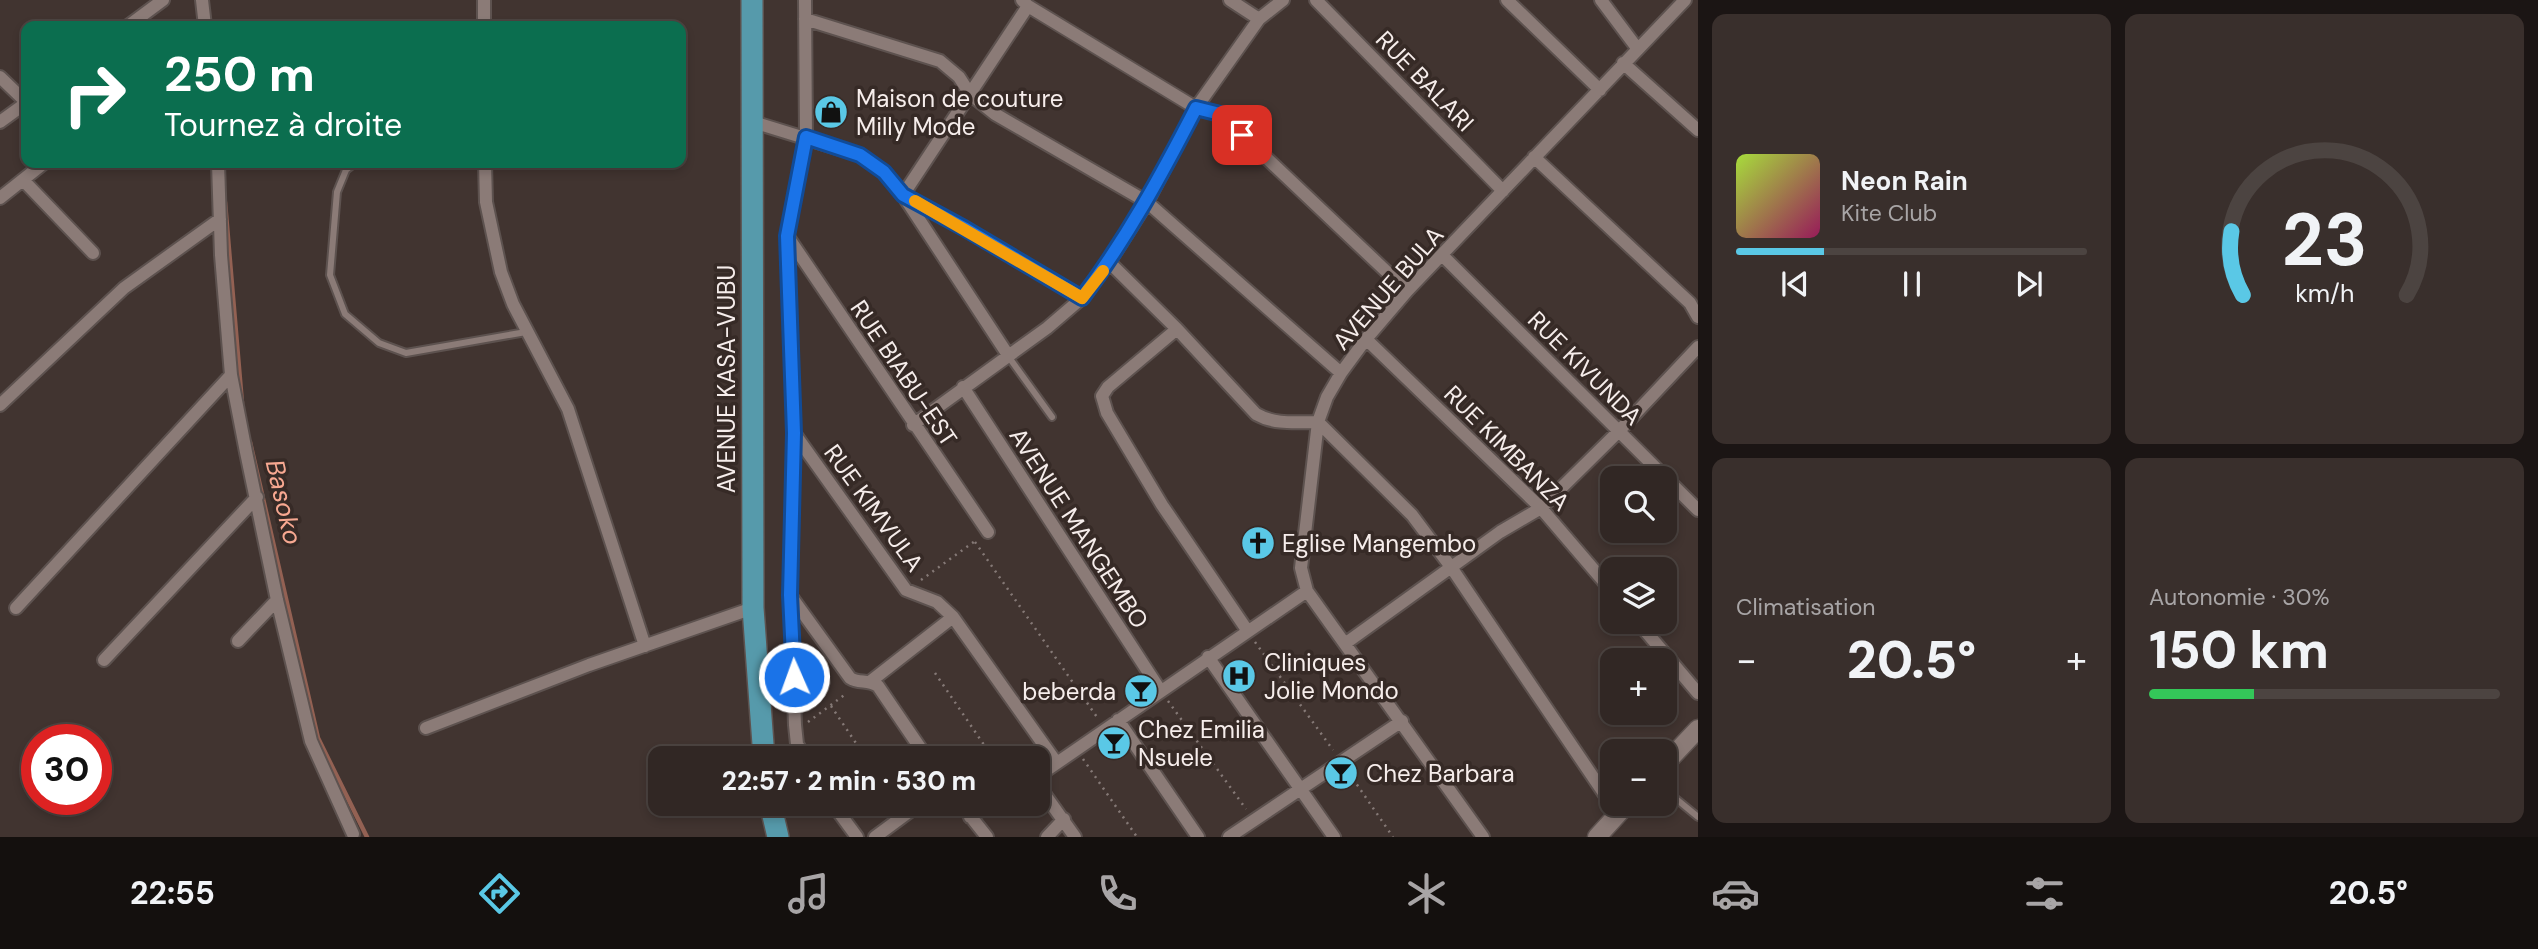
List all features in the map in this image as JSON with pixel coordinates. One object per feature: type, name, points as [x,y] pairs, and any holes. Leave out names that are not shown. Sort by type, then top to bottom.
[{"type":"main road","name":"AVENUE KASA-VUBU","points":[[752,0],[753,608],[763,746]]},
{"type":"main road","points":[[773,816],[778,837]]},
{"type":"street","points":[[135,21],[163,0]]},
{"type":"street","points":[[202,0],[204,21]]},
{"type":"street","points":[[484,0],[484,21]]},
{"type":"street","points":[[798,746],[794,725],[790,595],[794,433],[787,236],[806,137],[805,0]]},
{"type":"street","points":[[1230,0],[1259,19]]},
{"type":"street","points":[[914,425],[1047,328],[1082,298],[1109,262],[1147,202],[1196,108],[1259,19],[1283,0]]},
{"type":"street","name":"RUE BALARI","points":[[1316,0],[1503,191]]},
{"type":"street","points":[[1507,0],[1601,90]]},
{"type":"street","points":[[1601,0],[1637,48]]},
{"type":"street","name":"AVENUE BULA","points":[[1483,837],[1307,591],[1301,568],[1318,422],[1327,397],[1341,373],[1407,291],[1685,0]]},
{"type":"street","points":[[903,195],[970,94],[1025,3],[1196,108],[1220,114],[1407,291]]},
{"type":"street","points":[[805,19],[940,61],[959,77],[970,94],[995,114],[1147,202],[1341,373]]},
{"type":"street","points":[[1623,63],[1698,130]]},
{"type":"street","points":[[0,77],[21,97]]},
{"type":"street","points":[[0,122],[21,106]]},
{"type":"street","points":[[753,122],[860,155],[884,172],[903,195],[1008,355]]},
{"type":"street","points":[[1534,157],[1690,303],[1698,317]]},
{"type":"street","points":[[0,198],[38,168]]},
{"type":"street","points":[[218,168],[231,375],[276,600],[310,741],[353,834]]},
{"type":"street","points":[[485,168],[486,202],[501,272],[513,304],[568,409],[645,646]]},
{"type":"street","points":[[23,180],[93,253]]},
{"type":"street","points":[[903,195],[1082,298]]},
{"type":"street","points":[[0,405],[124,288],[220,219]]},
{"type":"street","name":"RUE BIABU-EST","points":[[787,236],[988,531]]},
{"type":"street","name":"RUE KIVUNDA","points":[[1443,256],[1698,510]]},
{"type":"street","points":[[1109,262],[1177,329],[1256,414],[1277,421],[1318,422],[1412,515],[1600,776]]},
{"type":"street","points":[[1177,329],[1108,387],[1102,396],[1107,413],[1162,505],[1247,631]]},
{"type":"street","name":"RUE KIMBANZA","points":[[1366,339],[1541,508],[1600,577]]},
{"type":"street","points":[[1346,643],[1500,532],[1541,508],[1698,347]]},
{"type":"street","points":[[16,608],[231,375]]},
{"type":"street","name":"AVENUE MANGEMBO","points":[[963,387],[1160,690]]},
{"type":"street","name":"RUE KIMVULA","points":[[794,433],[906,590],[937,602],[953,617],[1056,762]]},
{"type":"street","points":[[104,660],[257,497]]},
{"type":"street","points":[[1050,767],[1307,591]]},
{"type":"street","points":[[790,595],[850,678],[878,686],[919,746]]},
{"type":"street","points":[[238,641],[276,600]]},
{"type":"street","points":[[426,728],[753,608]]},
{"type":"street","points":[[867,681],[953,617]]},
{"type":"street","points":[[1648,634],[1698,693]]},
{"type":"street","points":[[1208,657],[1334,837]]},
{"type":"street","points":[[1118,720],[1198,837]]},
{"type":"street","points":[[1229,837],[1402,721]]},
{"type":"street","points":[[1677,751],[1698,729]]},
{"type":"street","points":[[1050,802],[1076,837]]},
{"type":"street","points":[[842,816],[857,837]]},
{"type":"street","points":[[875,837],[903,816]]},
{"type":"street","points":[[1597,837],[1616,816]]},
{"type":"street","points":[[970,817],[987,837]]},
{"type":"street","points":[[1047,837],[1063,820]]},
{"type":"lane","points":[[349,168],[337,192],[330,275],[345,314],[379,342],[407,353],[528,332]]},
{"type":"lane","points":[[1008,355],[1052,417]]},
{"type":"lane","points":[[1677,800],[1698,817]]},
{"type":"path","points":[[906,590],[988,531]]},
{"type":"path","points":[[975,542],[1105,729]]},
{"type":"path","points":[[1247,631],[1393,837]]},
{"type":"path","points":[[935,673],[985,746]]},
{"type":"path","points":[[794,725],[806,724],[867,681]]},
{"type":"path","points":[[1160,690],[1254,820]]},
{"type":"path","points":[[830,705],[858,746]]},
{"type":"path","points":[[1076,748],[1137,837]]},
{"type":"waterway","name":"Basoko","points":[[225,202],[242,403]]},
{"type":"waterway","name":"Basoko","points":[[250,442],[318,738],[367,837]]},
{"type":"slow traffic","points":[[915,201],[1082,298],[1103,271]]},
{"type":"place","name":"Maison de couture Milly Mode","points":[[831,112]]},
{"type":"place","name":"Eglise Mangembo","points":[[1258,543]]},
{"type":"place","name":"Cliniques Jolie Mondo","points":[[1239,676]]},
{"type":"place","name":"beberda","points":[[1141,691]]},
{"type":"place","name":"Chez Emilia Nsuele","points":[[1114,743]]},
{"type":"place","name":"Chez Barbara","points":[[1341,773]]},
{"type":"route","points":[[794,677],[790,595],[794,433],[787,236],[806,137],[860,155],[884,172],[903,195],[1082,298],[1109,262],[1147,202],[1196,108],[1220,114],[1242,135]]}]
